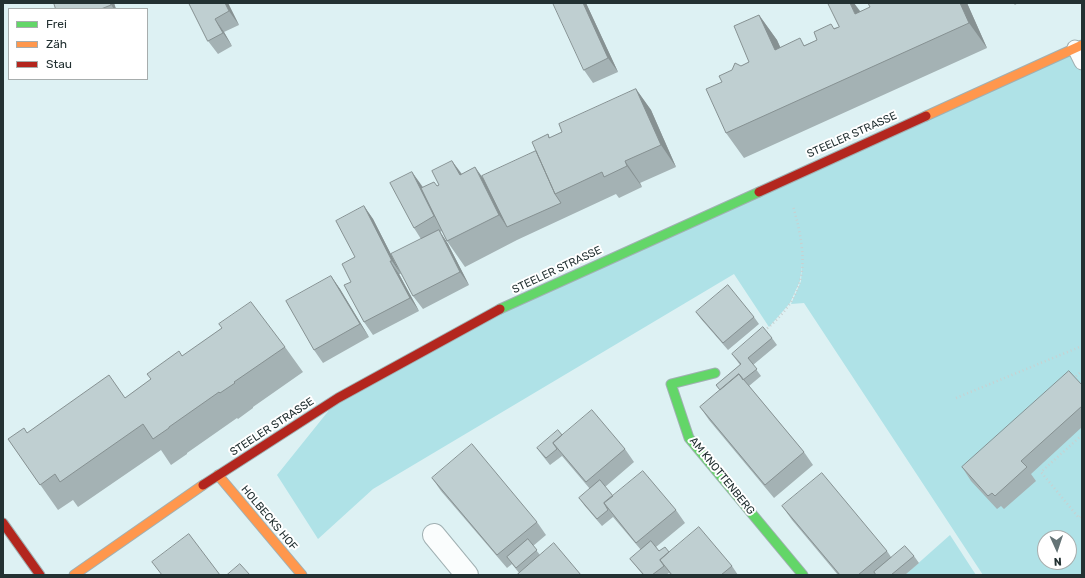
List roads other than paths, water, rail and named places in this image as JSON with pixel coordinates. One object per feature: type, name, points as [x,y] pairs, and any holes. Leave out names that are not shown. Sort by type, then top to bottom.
[{"type":"main road","name":"STEELER STRASSE","points":[[74,575],[218,476],[338,398],[493,312],[784,179],[1079,47]]},
{"type":"main road","name":"AM KNOTTENBERG","points":[[715,373],[671,384],[689,438],[803,575]]},
{"type":"main road","name":"HOLBECKS HOF","points":[[218,476],[302,575]]},
{"type":"main road","points":[[3,523],[40,575]]},
{"type":"street","points":[[434,535],[467,575]]},
{"type":"lane","points":[[1079,47],[1082,62]]}]
